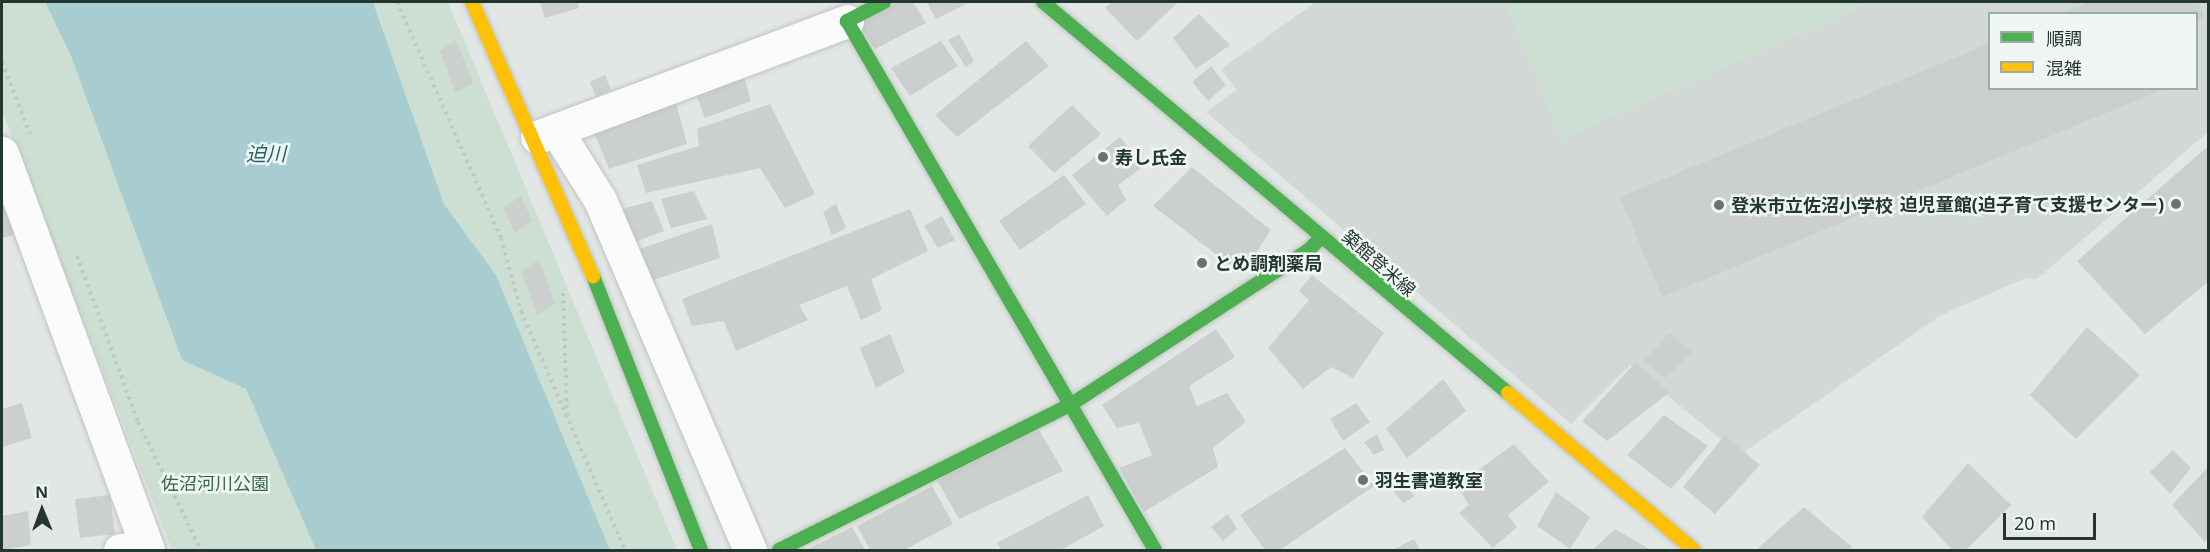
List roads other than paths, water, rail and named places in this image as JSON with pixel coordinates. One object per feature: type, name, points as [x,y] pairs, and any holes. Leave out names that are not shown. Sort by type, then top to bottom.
[{"type":"street","points":[[471,2],[545,135],[600,200],[750,550]]},
{"type":"street","points":[[545,135],[847,21],[884,2]]},
{"type":"street","name":"築館登米線","points":[[1043,2],[1694,550]]},
{"type":"street","points":[[847,21],[1155,550]]},
{"type":"street","points":[[545,135],[569,215],[701,550]]},
{"type":"street","points":[[2,153],[138,549]]},
{"type":"street","points":[[779,550],[1070,405],[1310,249],[1321,237]]},
{"type":"water","name":"迫川","points":[[45,2],[373,2],[444,204],[496,275],[610,550],[316,550],[246,389],[182,360],[71,56]]},
{"type":"place","name":"寿し氏金","points":[[1103,157]]},
{"type":"place","name":"迫児童館(迫子育て支援センター)","points":[[2176,204]]},
{"type":"place","name":"登米市立佐沼小学校","points":[[1719,205]]},
{"type":"place","name":"とめ調剤薬局","points":[[1202,263]]},
{"type":"place","name":"羽生書道教室","points":[[1363,480]]},
{"type":"park label","name":"佐沼河川公園","points":[[215,483]]}]
